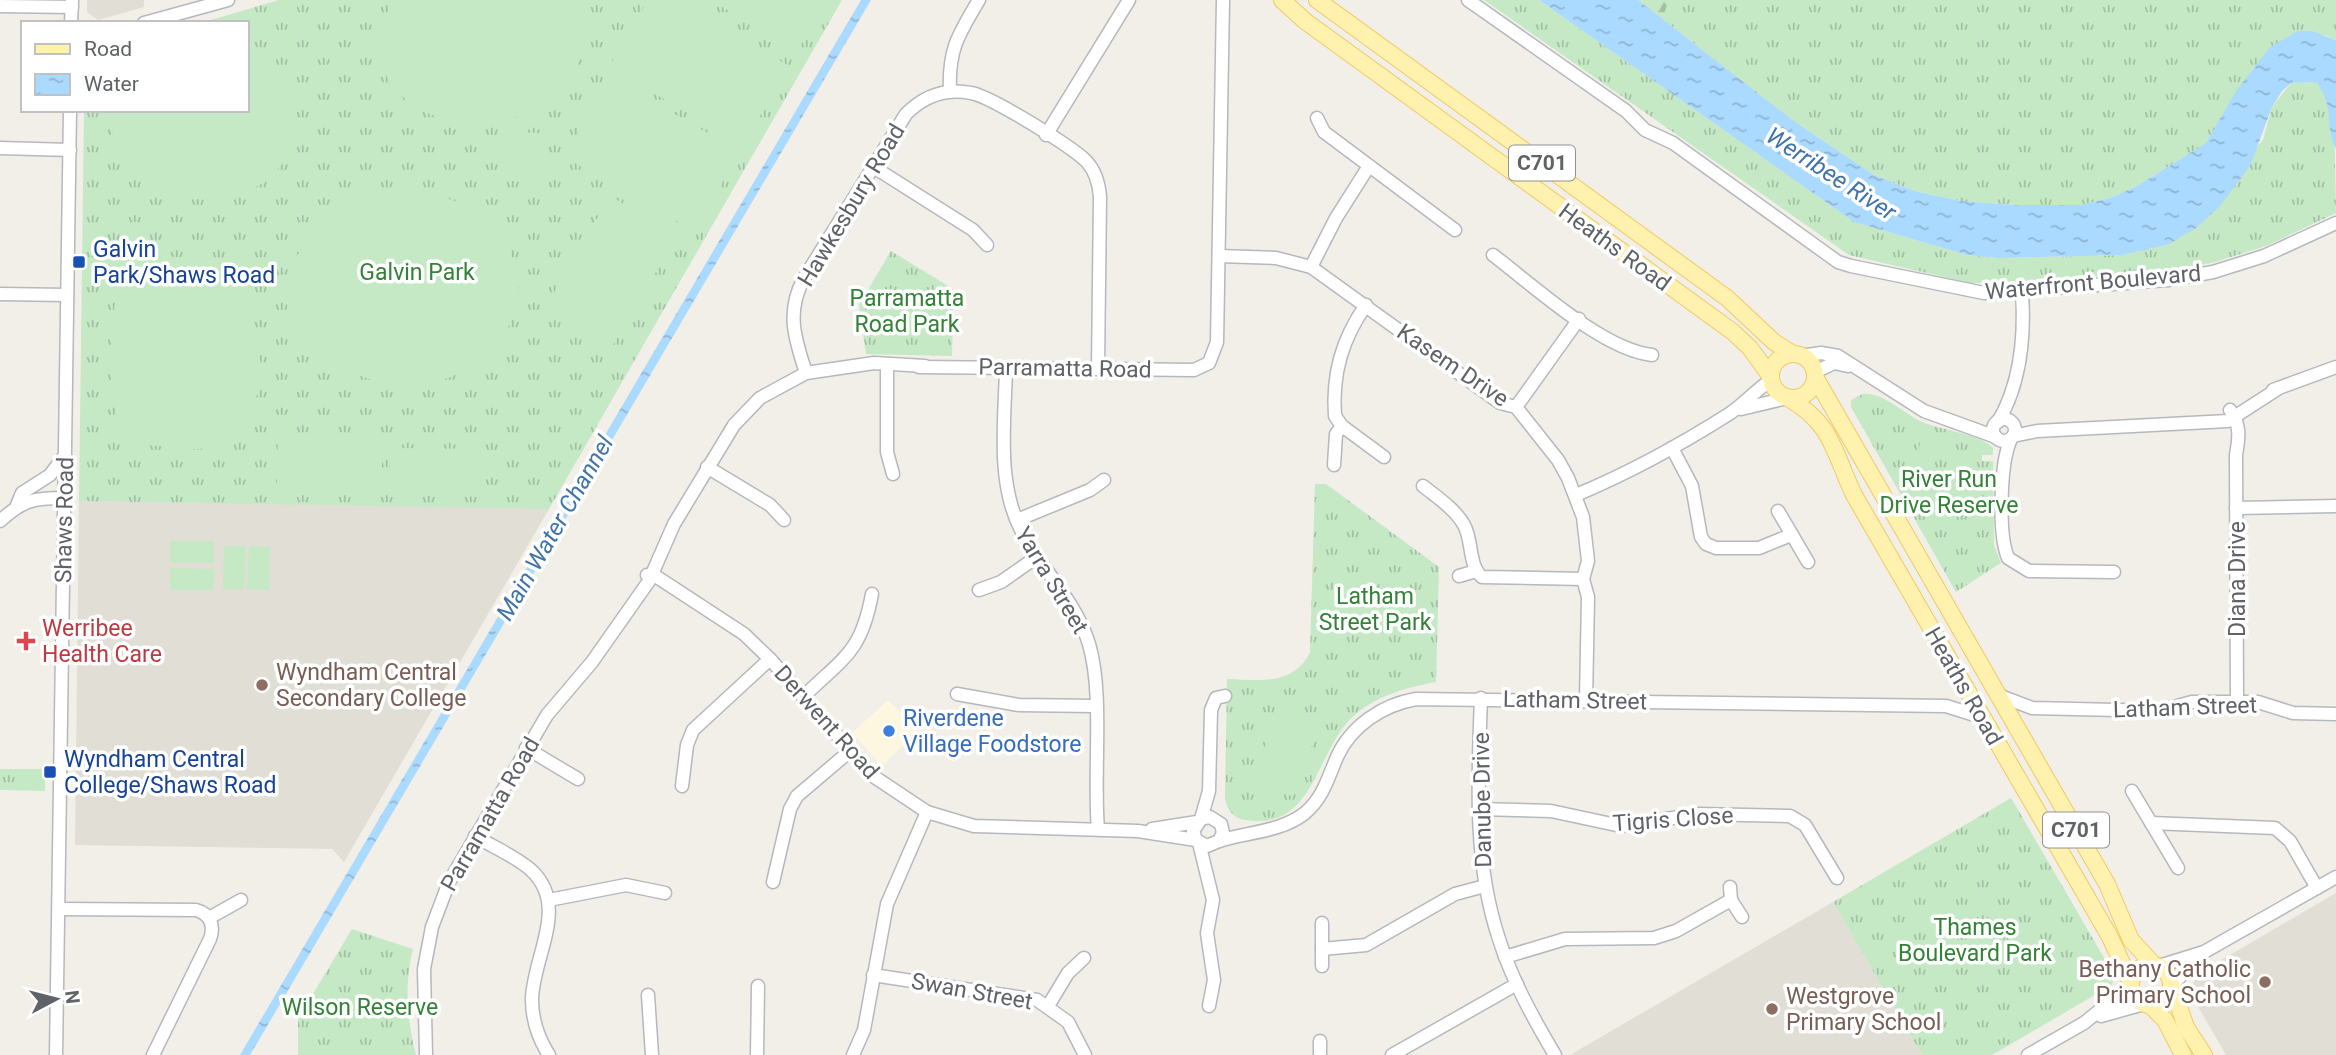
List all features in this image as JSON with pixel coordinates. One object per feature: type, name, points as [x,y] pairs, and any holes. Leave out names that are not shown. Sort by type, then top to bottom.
[{"type":"main road","name":"Heaths Road","points":[[1282,0],[1305,22],[1733,332],[1751,348],[1771,379]]},
{"type":"main road","name":"Heaths Road","points":[[1317,0],[1727,298],[1777,345],[1797,355]]},
{"type":"main road","points":[[1771,379],[1777,361],[1797,355]]},
{"type":"main road","name":"C701","points":[[1797,355],[1810,362],[1815,374]]},
{"type":"main road","name":"Heaths Road","points":[[1815,374],[2107,884],[2131,940],[2156,965]]},
{"type":"main road","points":[[1787,398],[1806,395],[1815,374]]},
{"type":"main road","name":"C701","points":[[1771,379],[1777,391],[1787,398]]},
{"type":"main road","name":"Heaths Road","points":[[1787,398],[1810,411],[1825,428],[1853,495],[2110,937],[2131,984]]},
{"type":"main road","points":[[2131,984],[2142,967],[2156,965]]},
{"type":"main road","name":"C701","points":[[2156,965],[2168,973],[2186,1027],[2204,1055]]},
{"type":"main road","name":"C701","points":[[2131,984],[2135,998],[2162,1017],[2183,1055]]},
{"type":"main road","points":[[2147,1005],[2163,1002],[2172,986]]},
{"type":"street","points":[[151,21],[228,0]]},
{"type":"street","points":[[979,0],[953,47],[949,64],[950,92],[971,93],[985,98],[1046,135],[1083,158],[1098,184],[1098,368]]},
{"type":"street","points":[[1046,135],[1129,0]]},
{"type":"street","points":[[1222,256],[1219,228],[1223,0]]},
{"type":"street","points":[[1224,17],[1233,0]]},
{"type":"street","name":"Waterfront Boulevard","points":[[1468,0],[1626,111],[1631,122],[1646,138],[1678,148],[1843,264],[1984,293],[2168,280],[2213,272],[2264,256],[2336,223]]},
{"type":"street","points":[[0,6],[72,4]]},
{"type":"street","name":"Hawkesbury Road","points":[[806,373],[792,325],[795,298],[872,166],[911,109],[930,97],[950,92]]},
{"type":"street","name":"Shaws Road","points":[[56,1055],[70,112]]},
{"type":"street","points":[[1317,118],[1324,132],[1455,230]]},
{"type":"street","points":[[0,148],[70,150]]},
{"type":"street","points":[[872,166],[973,230],[986,245]]},
{"type":"street","points":[[1311,267],[1336,218],[1369,166]]},
{"type":"street","points":[[1493,255],[1579,320],[1634,357],[1652,355]]},
{"type":"street","name":"Parramatta Road","points":[[426,1055],[422,982],[432,927],[449,882],[526,748],[547,715],[592,662],[635,583],[649,577],[656,548],[674,524],[734,425],[751,406],[770,391],[806,373],[836,366],[860,365],[887,369],[925,366],[1194,370],[1205,366],[1217,348],[1217,285],[1222,256]]},
{"type":"street","name":"Kasem Drive","points":[[1222,256],[1276,258],[1311,267],[1500,403],[1516,407],[1558,460],[1576,495],[1587,550],[1587,569],[1583,579],[1588,597],[1586,701]]},
{"type":"street","points":[[2022,292],[2022,346],[2007,403],[2004,430],[2005,549],[2015,564],[2037,572],[2114,572]]},
{"type":"street","points":[[0,294],[67,295]]},
{"type":"street","points":[[1366,305],[1345,339],[1338,365],[1334,410],[1337,421],[1342,426],[1384,457]]},
{"type":"street","points":[[1516,407],[1579,320]]},
{"type":"street","points":[[1797,355],[1821,353],[1838,356],[1852,362],[1924,411],[1970,426],[2037,431],[2136,428],[2182,422],[2211,411],[2232,416],[2251,397],[2336,367]]},
{"type":"street","points":[[1815,374],[1837,363],[1871,377]]},
{"type":"street","name":"Yarra Street","points":[[1006,367],[1005,471],[1017,520],[1085,631],[1094,664],[1093,829]]},
{"type":"street","points":[[887,369],[887,452],[893,474]]},
{"type":"street","points":[[1576,495],[1622,476],[1672,448],[1730,413],[1771,379]]},
{"type":"street","points":[[1730,413],[1787,398]]},
{"type":"street","name":"Diana Drive","points":[[2232,416],[2236,455],[2237,703]]},
{"type":"street","points":[[1335,465],[1336,434],[1342,426]]},
{"type":"street","points":[[1672,448],[1692,486],[1701,537],[1706,544],[1716,548],[1759,548],[1791,535]]},
{"type":"street","points":[[17,505],[22,493],[50,475],[65,455]]},
{"type":"street","points":[[707,467],[770,505],[784,520]]},
{"type":"street","points":[[1017,520],[1090,490],[1104,480]]},
{"type":"street","points":[[1423,486],[1456,513],[1466,527],[1476,571],[1488,579],[1583,579]]},
{"type":"street","points":[[0,521],[17,505],[34,499],[64,498]]},
{"type":"street","points":[[2236,508],[2336,506]]},
{"type":"street","points":[[1778,511],[1808,562]]},
{"type":"street","points":[[979,590],[1001,582],[1038,556]]},
{"type":"street","points":[[1459,576],[1476,571]]},
{"type":"street","name":"Derwent Road","points":[[649,577],[694,602],[744,635],[770,659],[849,751],[886,786],[927,812],[987,827],[1138,831],[1197,841]]},
{"type":"street","points":[[803,697],[857,644],[867,622],[872,594]]},
{"type":"street","points":[[682,786],[687,745],[693,730],[770,659]]},
{"type":"street","points":[[1946,706],[1955,701],[1964,686]]},
{"type":"street","points":[[957,694],[1019,705],[1095,706]]},
{"type":"street","name":"Latham Street","points":[[1997,695],[2032,708],[2159,711],[2186,703],[2258,702],[2293,713],[2336,714]]},
{"type":"street","points":[[1209,1006],[1214,981],[1207,933],[1213,907],[1206,866],[1193,831],[1209,791],[1211,710],[1216,698],[1225,696]]},
{"type":"street","name":"Danube Drive","points":[[1481,698],[1479,809],[1485,886],[1505,957],[1555,1055]]},
{"type":"street","name":"Latham Street","points":[[1218,843],[1295,820],[1313,804],[1344,744],[1374,715],[1391,706],[1416,699],[1946,706],[1981,717]]},
{"type":"street","points":[[2019,734],[2023,719],[2032,708]]},
{"type":"street","points":[[526,748],[578,779]]},
{"type":"street","points":[[773,882],[790,809],[797,796],[849,751]]},
{"type":"street","points":[[1206,866],[1223,833],[1209,791]]},
{"type":"street","points":[[2132,792],[2178,869]]},
{"type":"street","name":"Tigris Close","points":[[1479,809],[1551,811],[1621,826],[1698,814],[1790,816],[1809,830],[1837,878]]},
{"type":"street","points":[[855,1054],[864,1030],[887,904],[927,812]]},
{"type":"street","points":[[1199,820],[1210,817],[1219,823]]},
{"type":"street","name":"Derwent Road","points":[[1138,831],[1199,820]]},
{"type":"street","name":"Latham Street","points":[[1219,823],[1264,830]]},
{"type":"street","points":[[2151,823],[2275,828],[2290,841],[2318,888]]},
{"type":"street","points":[[475,836],[530,869],[541,881],[548,900],[549,921],[532,998],[536,1029],[549,1055]]},
{"type":"street","points":[[1197,841],[1207,846],[1218,843]]},
{"type":"street","points":[[2156,965],[2204,952],[2336,877]]},
{"type":"street","points":[[548,900],[626,885],[665,893]]},
{"type":"street","points":[[1322,949],[1366,945],[1455,894],[1485,886]]},
{"type":"street","points":[[1505,957],[1565,939],[1654,938],[1676,931],[1731,893],[1742,917]]},
{"type":"street","points":[[209,918],[241,900]]},
{"type":"street","points":[[59,909],[196,911],[209,918],[213,928],[210,939],[153,1055]]},
{"type":"street","points":[[1322,923],[1322,966]]},
{"type":"street","points":[[2172,986],[2204,952]]},
{"type":"street","points":[[1048,1006],[1068,973],[1084,958]]},
{"type":"street","name":"Swan Street","points":[[873,975],[1016,995],[1048,1006],[1075,1032],[1086,1055]]},
{"type":"street","points":[[1392,1055],[1517,984]]},
{"type":"street","points":[[2084,1023],[2131,984]]},
{"type":"street","points":[[757,1055],[758,986]]},
{"type":"street","points":[[648,995],[652,1055]]},
{"type":"street","points":[[2028,1055],[2084,1023],[2122,1008],[2147,1005]]},
{"type":"street","name":"Parramatta Road","points":[[424,1022],[435,1055]]},
{"type":"street","points":[[1320,1041],[1320,1055]]},
{"type":"shaded area","points":[[87,0],[144,0],[144,7],[98,20],[87,12]]},
{"type":"shaded area","name":"Wyndham Central Secondary College","points":[[79,501],[549,509],[344,862],[332,849],[75,845]]},
{"type":"shaded area","points":[[888,700],[918,731],[882,766],[852,733]]},
{"type":"shaded area","name":"Bethany Catholic Primary School","points":[[2336,893],[2336,1055],[2226,1055],[2189,991],[2199,973]]},
{"type":"shaded area","name":"Westgrove Primary School","points":[[1833,902],[1922,1055],[1570,1055]]},
{"type":"green space","name":"Galvin Park","points":[[279,0],[842,0],[549,509],[79,501],[84,112],[248,112],[248,21],[208,21]]},
{"type":"green space","points":[[394,0],[578,0],[585,19],[584,48],[571,75],[556,92],[538,106],[499,122],[456,122],[415,106],[397,92],[385,74],[378,34]]},
{"type":"green space","points":[[648,0],[675,0],[789,66],[743,145],[609,67]]},
{"type":"green space","points":[[710,0],[827,0],[798,50]]},
{"type":"green space","points":[[1484,0],[1539,0],[1854,222],[1967,255],[1998,258],[2122,255],[2167,245],[2263,140],[2272,107],[2291,83],[2316,82],[2326,91],[2334,110],[2336,213],[2266,246],[2215,262],[2187,268],[2063,280],[1970,283],[1849,255]]},
{"type":"green space","points":[[1638,0],[2336,0],[2336,40],[2325,35],[2253,68],[2206,143],[2137,186],[2110,198],[2080,205],[2015,205],[1961,201],[1914,191],[1874,175],[1794,121]]},
{"type":"green space","points":[[1638,0],[1669,0],[1662,19]]},
{"type":"green space","points":[[248,42],[272,58],[284,74],[292,92],[292,144],[274,174],[244,193],[209,199],[172,195],[140,178],[118,150],[111,112],[248,112]]},
{"type":"green space","points":[[611,77],[740,152],[694,231],[564,157]]},
{"type":"green space","points":[[500,132],[543,133],[543,154],[499,154]]},
{"type":"green space","points":[[499,159],[543,160],[542,181],[499,181]]},
{"type":"green space","points":[[405,191],[440,196],[470,209],[494,229],[511,254],[518,282],[515,311],[501,339],[473,365],[458,374],[440,381],[412,385],[363,377],[324,357],[308,343],[295,326],[288,307],[286,285],[291,268],[305,243],[329,216],[359,200]]},
{"type":"green space","points":[[610,196],[677,236],[612,347],[545,308]]},
{"type":"green space","name":"Parramatta Road Park","points":[[891,251],[953,289],[952,356],[866,354],[859,305]]},
{"type":"green space","points":[[147,257],[184,257],[205,262],[224,274],[240,292],[251,315],[258,341],[260,367],[257,393],[249,416],[235,434],[212,447],[188,449],[144,444],[129,438],[120,426],[112,384],[112,357],[120,267]]},
{"type":"green space","name":"River Run Drive Reserve","points":[[1863,394],[1877,396],[1922,422],[1979,439],[1993,448],[1993,455],[1982,455],[1982,461],[1993,461],[1994,545],[2001,563],[1956,592],[1851,407],[1851,400]]},
{"type":"green space","points":[[1929,438],[1936,441],[1939,448],[1936,455],[1929,458],[1922,455],[1919,448],[1922,441]]},
{"type":"green space","points":[[278,439],[382,441],[382,486],[277,485]]},
{"type":"green space","points":[[390,448],[486,449],[485,497],[390,495]]},
{"type":"green space","name":"Latham Street Park","points":[[1315,484],[1326,484],[1439,567],[1436,682],[1394,693],[1357,713],[1332,745],[1301,800],[1287,813],[1269,820],[1245,820],[1231,813],[1225,798],[1227,679],[1263,680],[1285,676],[1303,664],[1310,653]]},
{"type":"green space","points":[[170,541],[214,541],[214,563],[170,562]]},
{"type":"green space","points":[[224,546],[246,546],[244,590],[223,589]]},
{"type":"green space","points":[[249,546],[270,547],[269,590],[247,589]]},
{"type":"green space","points":[[170,568],[214,569],[214,590],[170,590]]},
{"type":"green space","points":[[1280,709],[1320,726],[1291,796],[1251,780]]},
{"type":"green space","points":[[0,769],[45,769],[45,791],[0,790]]},
{"type":"green space","name":"Thames Boulevard Park","points":[[2011,798],[2114,975],[2112,985],[1992,1055],[1922,1055],[1833,902]]},
{"type":"green space","name":"Wilson Reserve","points":[[352,929],[413,949],[408,975],[408,1002],[416,1055],[298,1055],[298,1019]]},
{"type":"water","name":"Main Water Channel","points":[[861,0],[871,0],[250,1055],[240,1055]]},
{"type":"water","name":"Werribee River","points":[[1539,0],[1638,0],[1794,121],[1874,175],[1914,191],[1961,201],[2015,205],[2080,205],[2110,198],[2137,186],[2206,143],[2236,91],[2270,47],[2298,31],[2312,31],[2336,40],[2336,149],[2326,100],[2316,82],[2291,83],[2272,107],[2250,166],[2220,206],[2196,228],[2167,245],[2122,255],[1998,258],[1967,255],[1854,222]]},
{"type":"place","name":"Galvin Park/Shaws Road","points":[[79,262]]},
{"type":"place","name":"Werribee Health Care","points":[[26,641]]},
{"type":"place","name":"Wyndham Central Secondary College","points":[[262,685]]},
{"type":"place","name":"Riverdene Village Foodstore","points":[[889,731]]},
{"type":"place","name":"Wyndham Central College/Shaws Road","points":[[50,772]]},
{"type":"place","name":"Bethany Catholic Primary School","points":[[2265,982]]},
{"type":"place","name":"Westgrove Primary School","points":[[1772,1009]]}]
